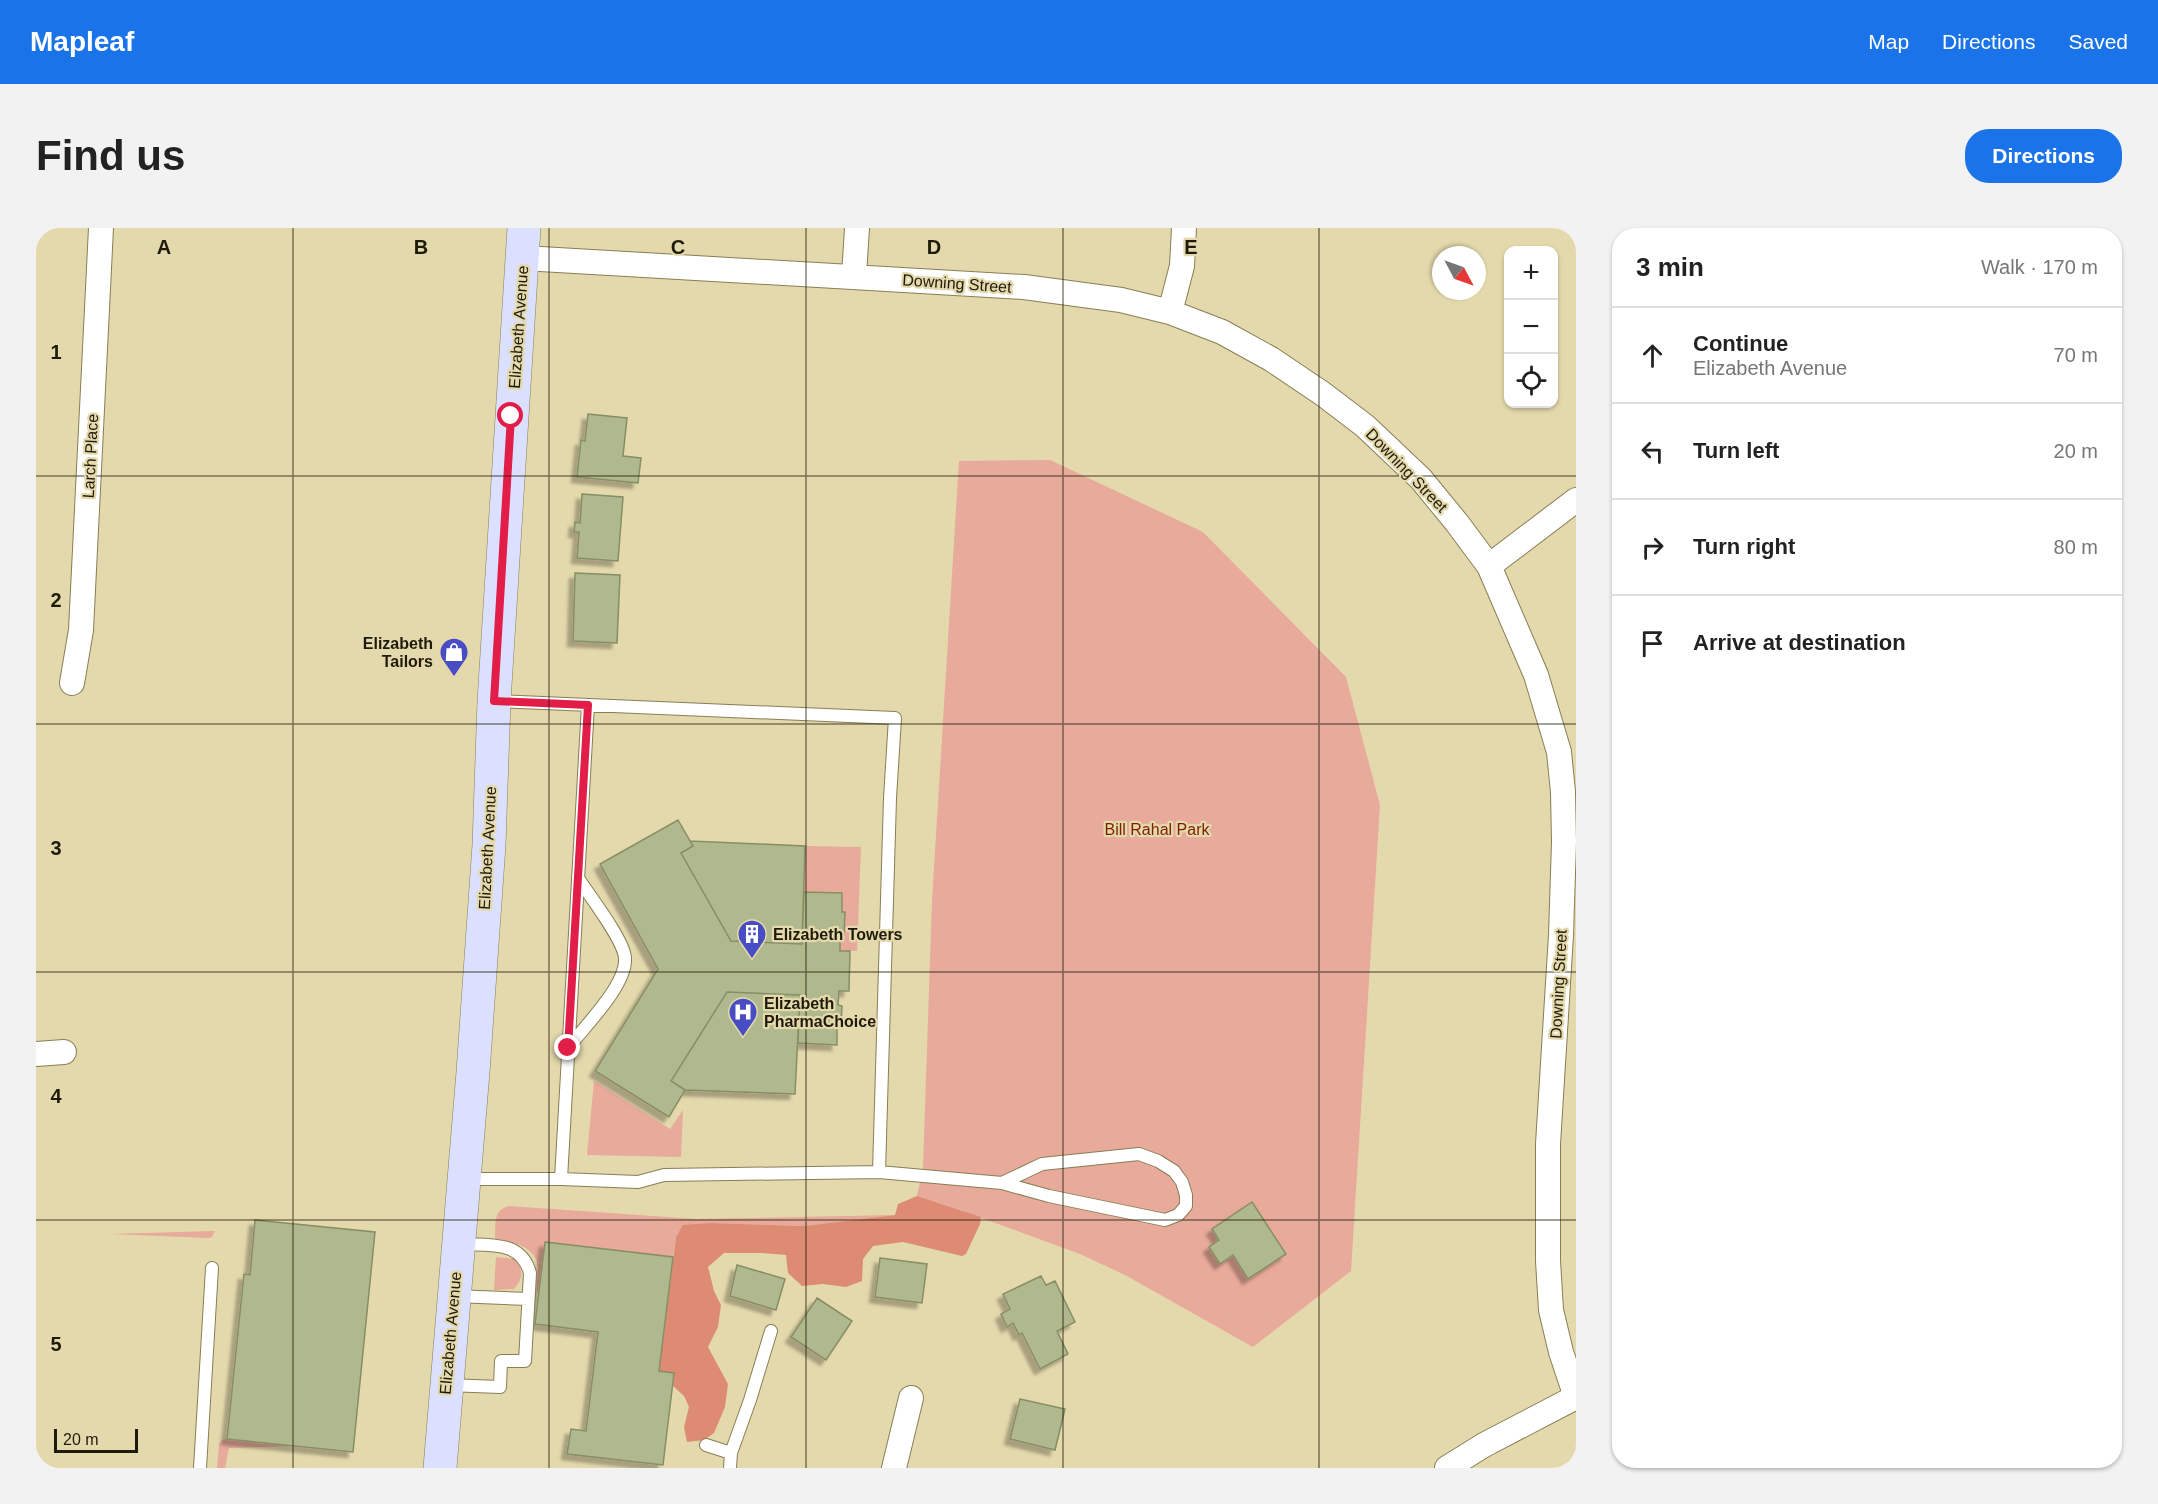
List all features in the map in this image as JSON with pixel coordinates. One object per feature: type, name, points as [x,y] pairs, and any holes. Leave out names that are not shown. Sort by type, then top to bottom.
[{"type":"main road","name":"Elizabeth Avenue","points":[[440,1468],[489,845],[494,701],[524,243]]},
{"type":"street","name":"Larch Place","points":[[72,682],[81,630],[101,228]]},
{"type":"street","points":[[854,276],[857,228]]},
{"type":"street","points":[[1170,312],[1182,266],[1184,228]]},
{"type":"street","name":"Downing Street","points":[[524,243],[854,276],[1024,287],[1121,300],[1170,312],[1222,332],[1323,394],[1365,426],[1421,479],[1490,566],[1536,675],[1558,752],[1563,792],[1564,842],[1561,934],[1548,1144],[1548,1261],[1551,1310],[1561,1352],[1576,1397]]},
{"type":"street","points":[[1490,566],[1576,500]]},
{"type":"street","points":[[36,1054],[64,1052]]},
{"type":"street","points":[[1447,1468],[1484,1445],[1576,1397]]},
{"type":"street","points":[[894,1468],[911,1398]]},
{"type":"lane","points":[[494,701],[895,718],[890,798],[879,1172]]},
{"type":"lane","points":[[561,1179],[588,705]]},
{"type":"lane","points":[[568,1048],[621,980],[625,958],[617,938],[578,878]]},
{"type":"lane","points":[[464,1179],[638,1182],[664,1175],[879,1172],[1002,1183],[1049,1196],[1165,1220],[1178,1215],[1186,1206],[1186,1195],[1182,1182],[1174,1171],[1158,1161],[1138,1154],[1042,1164],[1002,1183]]},
{"type":"lane","points":[[446,1384],[500,1387],[501,1361],[525,1361],[530,1273],[527,1263],[521,1254],[506,1247],[458,1244]]},
{"type":"lane","points":[[200,1468],[212,1268]]},
{"type":"lane","points":[[453,1296],[528,1299]]},
{"type":"lane","points":[[730,1468],[732,1453],[771,1331]]},
{"type":"lane","points":[[706,1445],[732,1453]]},
{"type":"green space","name":"Bill Rahal Park","points":[[1050,460],[1203,532],[1346,677],[1380,805],[1351,1271],[1253,1347],[1125,1275],[1080,1254],[917,1196],[923,1168],[932,900],[959,461]]},
{"type":"green space","points":[[805,846],[861,847],[857,951],[840,951],[840,935],[844,935],[845,912],[842,912],[842,893],[804,892]]},
{"type":"green space","points":[[594,1081],[670,1129],[683,1110],[681,1157],[587,1155]]},
{"type":"green space","points":[[509,1206],[696,1219],[895,1215],[804,1226],[712,1223],[676,1237],[673,1257],[545,1242],[539,1293],[537,1292],[538,1269],[534,1256],[520,1245],[495,1241],[497,1215]]},
{"type":"green space","points":[[215,1231],[209,1238],[109,1234]]},
{"type":"green space","points":[[496,1257],[515,1259],[518,1263],[521,1274],[514,1289],[494,1290]]},
{"type":"green space","points":[[222,1440],[295,1446],[229,1448],[225,1468],[217,1468],[219,1444]]},
{"type":"shaded area","points":[[917,1196],[981,1217],[966,1254],[962,1256],[903,1242],[873,1246],[863,1259],[862,1281],[846,1287],[823,1284],[802,1286],[788,1273],[786,1255],[724,1253],[708,1267],[714,1291],[721,1305],[718,1327],[708,1347],[728,1384],[725,1407],[714,1433],[704,1440],[687,1442],[684,1427],[689,1407],[684,1396],[673,1386],[674,1373],[659,1371],[676,1237],[683,1225],[712,1223],[804,1226],[895,1215],[898,1204]]},
{"type":"building","points":[[588,414],[627,418],[623,456],[641,458],[638,483],[577,477],[581,440],[585,441]]},
{"type":"building","points":[[582,494],[623,497],[618,561],[577,558],[579,532],[574,532],[575,522],[580,523]]},
{"type":"building","points":[[575,573],[620,575],[617,643],[573,641]]},
{"type":"building","name":"Elizabeth Towers","points":[[678,820],[693,846],[681,853],[731,941],[802,944],[804,892],[842,893],[842,912],[845,912],[844,935],[840,935],[840,951],[850,951],[849,991],[839,991],[838,1005],[842,1006],[841,1027],[837,1027],[837,1045],[798,1043],[800,995],[727,992],[671,1081],[685,1090],[669,1117],[595,1071],[658,969],[600,864]]},
{"type":"building","points":[[690,841],[805,846],[802,944],[731,941],[681,853],[693,846]]},
{"type":"building","points":[[727,992],[800,995],[795,1094],[685,1090],[671,1081]]},
{"type":"building","points":[[1252,1202],[1286,1254],[1248,1279],[1233,1255],[1220,1264],[1209,1247],[1219,1240],[1212,1229]]},
{"type":"building","points":[[255,1220],[375,1232],[353,1452],[227,1439],[244,1274],[250,1275]]},
{"type":"building","points":[[545,1242],[673,1257],[659,1371],[674,1373],[663,1465],[567,1454],[571,1429],[586,1431],[598,1332],[535,1324]]},
{"type":"building","points":[[880,1258],[927,1264],[922,1303],[875,1297]]},
{"type":"building","points":[[737,1265],[785,1279],[776,1310],[730,1296]]},
{"type":"building","points":[[1041,1276],[1046,1285],[1055,1281],[1075,1322],[1057,1331],[1068,1354],[1040,1369],[1022,1333],[1019,1335],[1013,1323],[1007,1327],[1001,1314],[1010,1309],[1003,1294]]},
{"type":"building","points":[[817,1298],[852,1321],[826,1360],[791,1337]]},
{"type":"building","points":[[1020,1399],[1065,1409],[1055,1450],[1010,1439]]},
{"type":"place","name":"Elizabeth Tailors","points":[[454,678]]},
{"type":"place","name":"Elizabeth Towers","points":[[752,960]]},
{"type":"place","name":"Elizabeth PharmaChoice","points":[[743,1038]]},
{"type":"route","points":[[511,416],[494,701],[588,705],[568,1048]]}]
